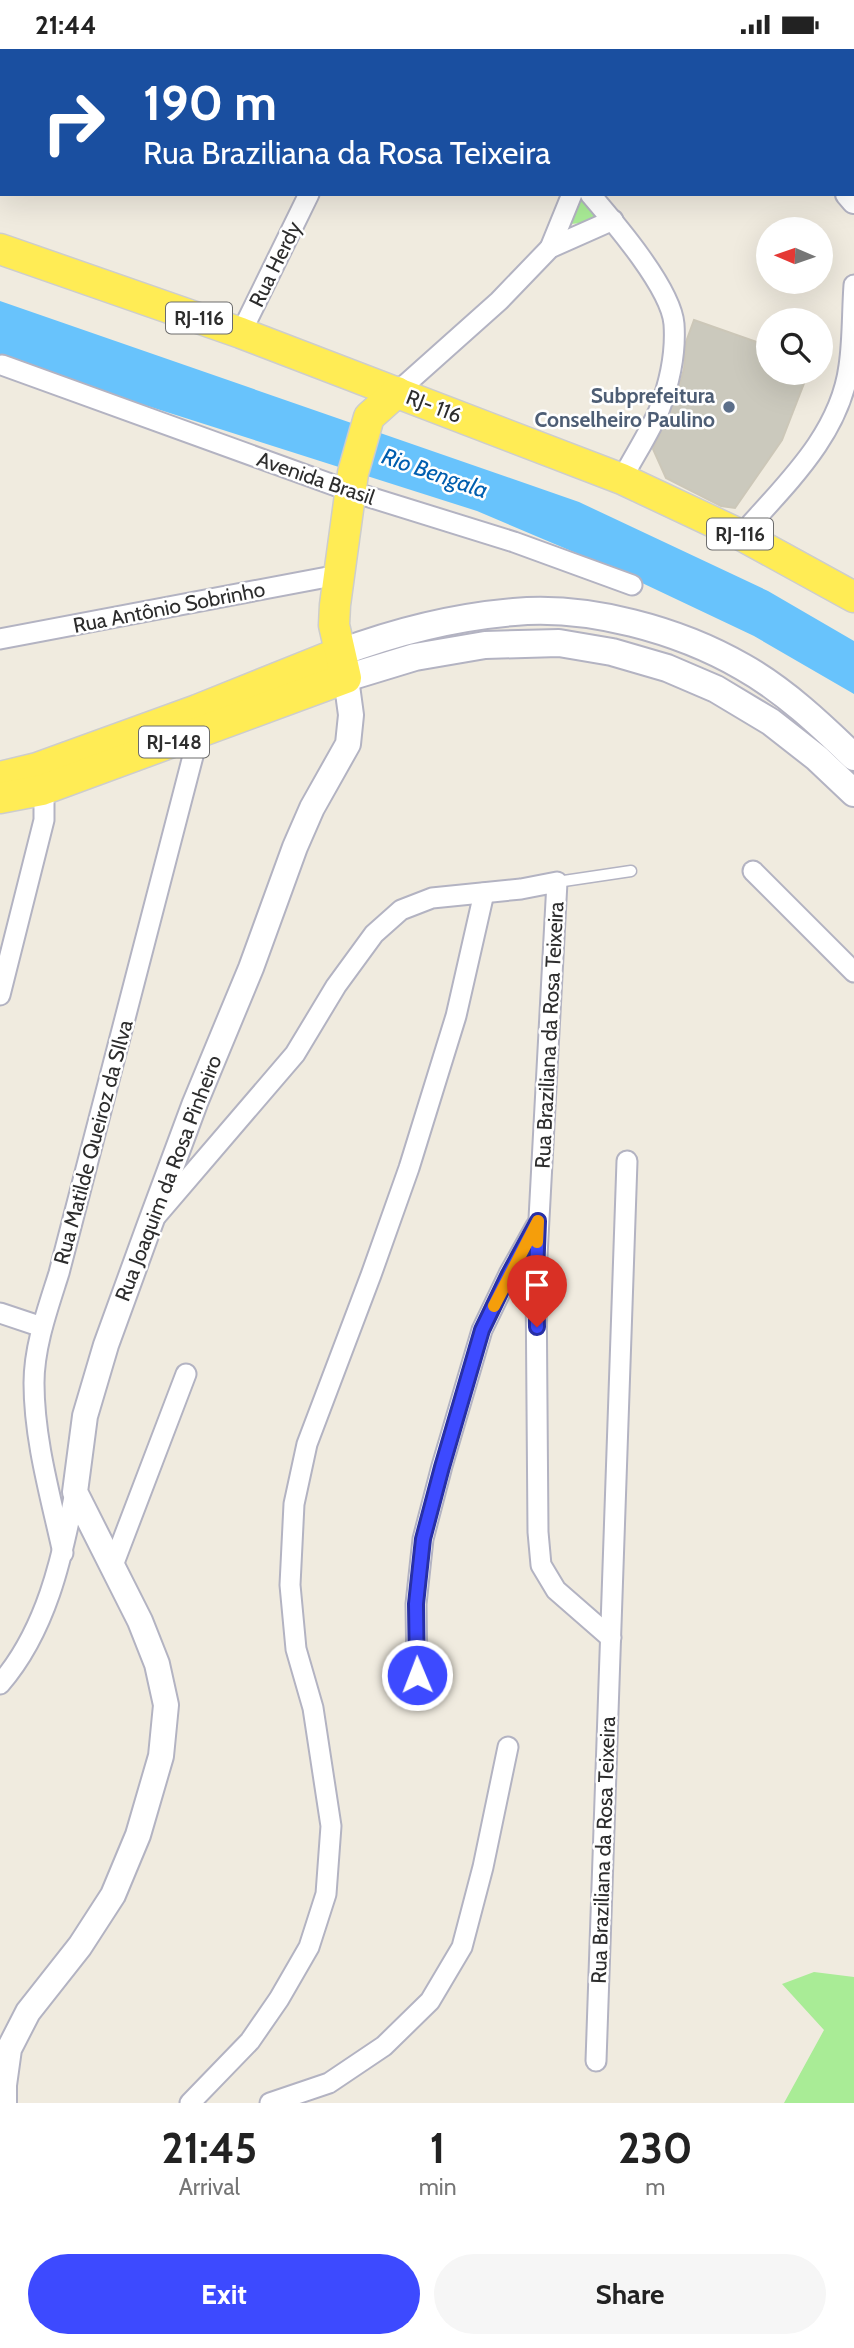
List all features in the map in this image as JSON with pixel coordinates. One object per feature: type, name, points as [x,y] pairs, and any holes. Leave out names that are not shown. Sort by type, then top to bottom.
[{"type":"main road","name":"RJ- 116","points":[[0,249],[241,333],[622,479],[741,535],[854,597]]},
{"type":"main road","points":[[342,665],[334,625],[338,575],[352,482],[369,417],[397,392]]},
{"type":"main road","name":"RJ-148","points":[[0,798],[39,779],[342,665],[386,636],[516,611],[607,617],[694,643],[744,667],[783,695],[854,757]]},
{"type":"main road","name":"RJ-148","points":[[342,665],[415,657],[485,645],[559,643],[612,652],[667,668],[716,689],[771,722],[817,758],[854,793]]},
{"type":"main road","name":"RJ-148","points":[[0,777],[39,779]]},
{"type":"street","name":"Rua Herdy","points":[[241,333],[308,196]]},
{"type":"street","points":[[397,392],[499,301],[550,248],[571,196]]},
{"type":"street","points":[[592,196],[662,290],[674,321],[674,359],[659,409],[622,479]]},
{"type":"street","points":[[550,248],[613,221]]},
{"type":"street","points":[[741,535],[814,451],[836,412],[849,367],[854,285]]},
{"type":"street","name":"Avenida Brasil","points":[[2,365],[352,482],[632,585]]},
{"type":"street","name":"Rua Antônio Sobrinho","points":[[0,639],[338,575]]},
{"type":"street","name":"Rua Joaquim da Rosa Pinheiro","points":[[0,1684],[40,1621],[63,1553],[75,1492],[85,1416],[106,1345],[150,1224],[195,1103],[251,968],[295,847],[312,808],[348,744],[351,715],[342,665]]},
{"type":"street","name":"Rua Matilde Queiroz da SIlva","points":[[63,1553],[36,1426],[34,1381],[42,1327],[59,1273],[193,757],[196,722]]},
{"type":"street","points":[[0,995],[44,820],[39,779]]},
{"type":"street","points":[[753,871],[854,972]]},
{"type":"street","name":"Rua Braziliana da Rosa Teixeira","points":[[150,1224],[295,1054],[336,986],[374,934],[401,910],[432,898],[557,882],[536,1275],[538,1532],[541,1565],[556,1590],[611,1638]]},
{"type":"street","points":[[190,2103],[250,2041],[279,1999],[309,1947],[326,1893],[331,1826],[313,1708],[296,1649],[290,1584],[294,1504],[307,1444],[405,1180],[452,1029],[484,893]]},
{"type":"street","name":"Rua Braziliana da Rosa Teixeira","points":[[596,2061],[626,1161]]},
{"type":"street","points":[[417,1675],[416,1604],[422,1552],[442,1467],[482,1330],[538,1221]]},
{"type":"street","points":[[0,1313],[42,1327]]},
{"type":"street","points":[[113,1567],[186,1374]]},
{"type":"street","points":[[4,2103],[9,2049],[28,2012],[80,1946],[113,1895],[138,1835],[161,1756],[166,1705],[157,1664],[140,1621],[75,1492]]},
{"type":"street","points":[[270,2103],[328,2083],[384,2046],[430,2001],[462,1947],[483,1867],[508,1748]]},
{"type":"street","points":[[318,2103],[328,2083]]},
{"type":"lane","points":[[557,882],[631,871]]},
{"type":"green space","points":[[580,196],[598,221],[562,225]]},
{"type":"green space","points":[[814,1972],[854,1977],[854,2103],[784,2103],[824,2030],[782,1984]]},
{"type":"water","name":"Rio Bengala","points":[[0,301],[579,502],[768,591],[854,641],[854,694],[754,636],[602,564],[477,511],[0,359]]},
{"type":"building","name":"Subprefeitura Conselheiro Paulino","points":[[694,320],[756,342],[756,385],[803,385],[782,440],[735,508],[721,506],[666,478],[653,449],[675,401],[684,369],[686,342]]},
{"type":"slow traffic","points":[[494,1306],[538,1221],[537,1242]]},
{"type":"place","name":"Subprefeitura Conselheiro Paulino","points":[[729,407]]},
{"type":"route","points":[[417,1675],[416,1604],[423,1539],[442,1467],[482,1330],[538,1221],[537,1327]]}]
